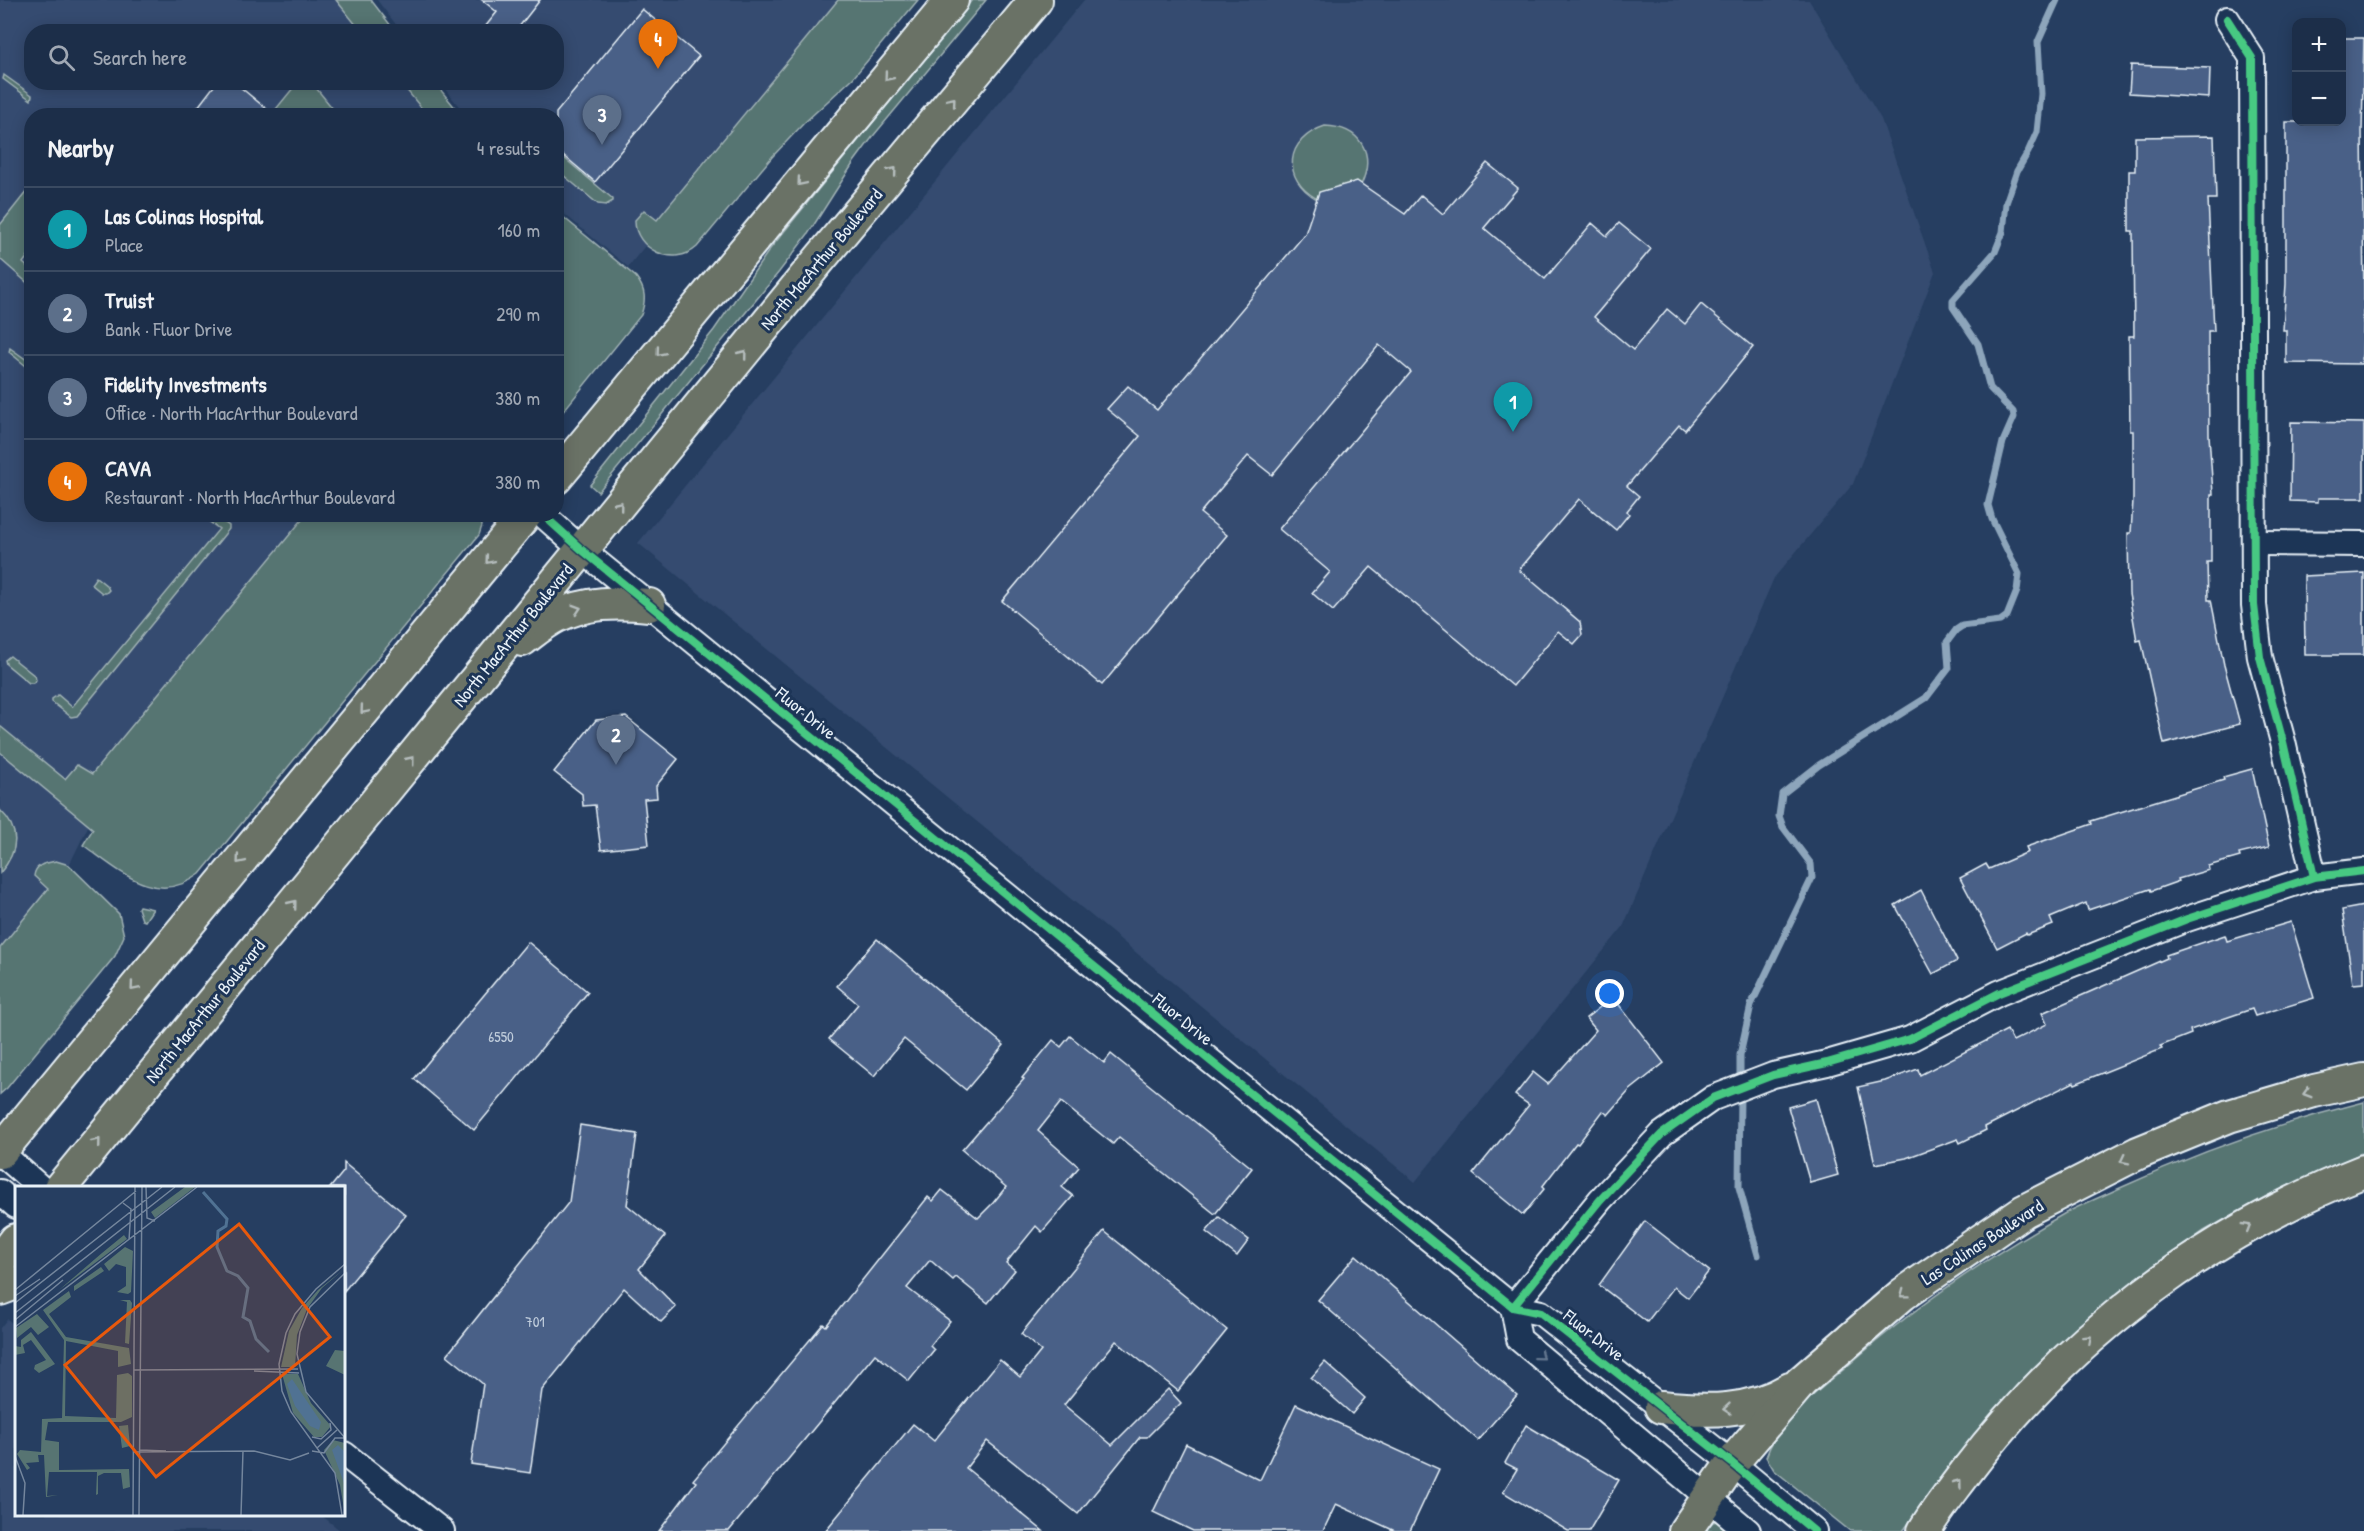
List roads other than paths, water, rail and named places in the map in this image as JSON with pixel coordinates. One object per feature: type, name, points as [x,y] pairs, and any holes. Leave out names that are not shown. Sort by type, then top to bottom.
[{"type":"main road","points":[[564,468],[952,0]]},
{"type":"main road","name":"North MacArthur Boulevard","points":[[62,1186],[819,260],[1036,0]]},
{"type":"main road","points":[[0,1152],[519,522]]},
{"type":"main road","points":[[492,661],[556,617],[581,607],[603,603],[649,605]]},
{"type":"main road","name":"Las Colinas Boulevard","points":[[1685,1531],[1732,1463],[1801,1382],[1902,1294],[2024,1211],[2138,1153],[2229,1116],[2313,1091],[2364,1080]]},
{"type":"main road","points":[[1924,1531],[1981,1452],[2022,1403],[2066,1358],[2106,1323],[2148,1290],[2274,1211],[2364,1171]]},
{"type":"main road","points":[[0,1261],[15,1241]]},
{"type":"main road","points":[[0,1289],[15,1283]]},
{"type":"main road","points":[[1661,1407],[1701,1411],[1742,1408],[1777,1397],[1801,1382]]},
{"type":"street","points":[[2227,19],[2252,58],[2254,605],[2260,657],[2283,742],[2314,877]]},
{"type":"street","name":"Fluor Drive","points":[[551,522],[649,605],[1513,1307],[1541,1313],[1732,1463],[1814,1531]]},
{"type":"street","points":[[2255,543],[2364,544]]},
{"type":"street","points":[[1748,1531],[1519,1339],[1513,1307],[1623,1175],[1662,1134],[1713,1098],[1781,1073],[1827,1063],[1910,1038],[1999,993],[2187,919],[2314,877],[2364,871]]},
{"type":"street","points":[[0,1152],[39,1186]]},
{"type":"street","points":[[0,1192],[15,1205]]},
{"type":"street","points":[[345,1455],[442,1531]]},
{"type":"waterway","points":[[1740,1082],[1740,1055],[1751,1005],[1812,878],[1811,864],[1783,827],[1779,816],[1782,794],[1819,765],[1926,698],[1949,668],[1947,642],[1956,630],[1962,626],[2000,621],[2007,616],[2017,591],[2019,574],[1992,519],[1988,505],[2003,442],[2014,417],[2013,412],[1990,388],[1978,344],[1953,307],[1953,300],[1995,252],[2003,232],[2006,203],[2017,171],[2037,132],[2041,94],[2038,42],[2057,0]]},
{"type":"waterway","points":[[1740,1093],[1739,1187],[1758,1255]]},
{"type":"place","name":"CAVA","points":[[658,69]]},
{"type":"place","name":"Fidelity Investments","points":[[602,145]]},
{"type":"place","name":"Las Colinas Hospital","points":[[1513,432]]},
{"type":"place","name":"Truist","points":[[616,765]]}]
